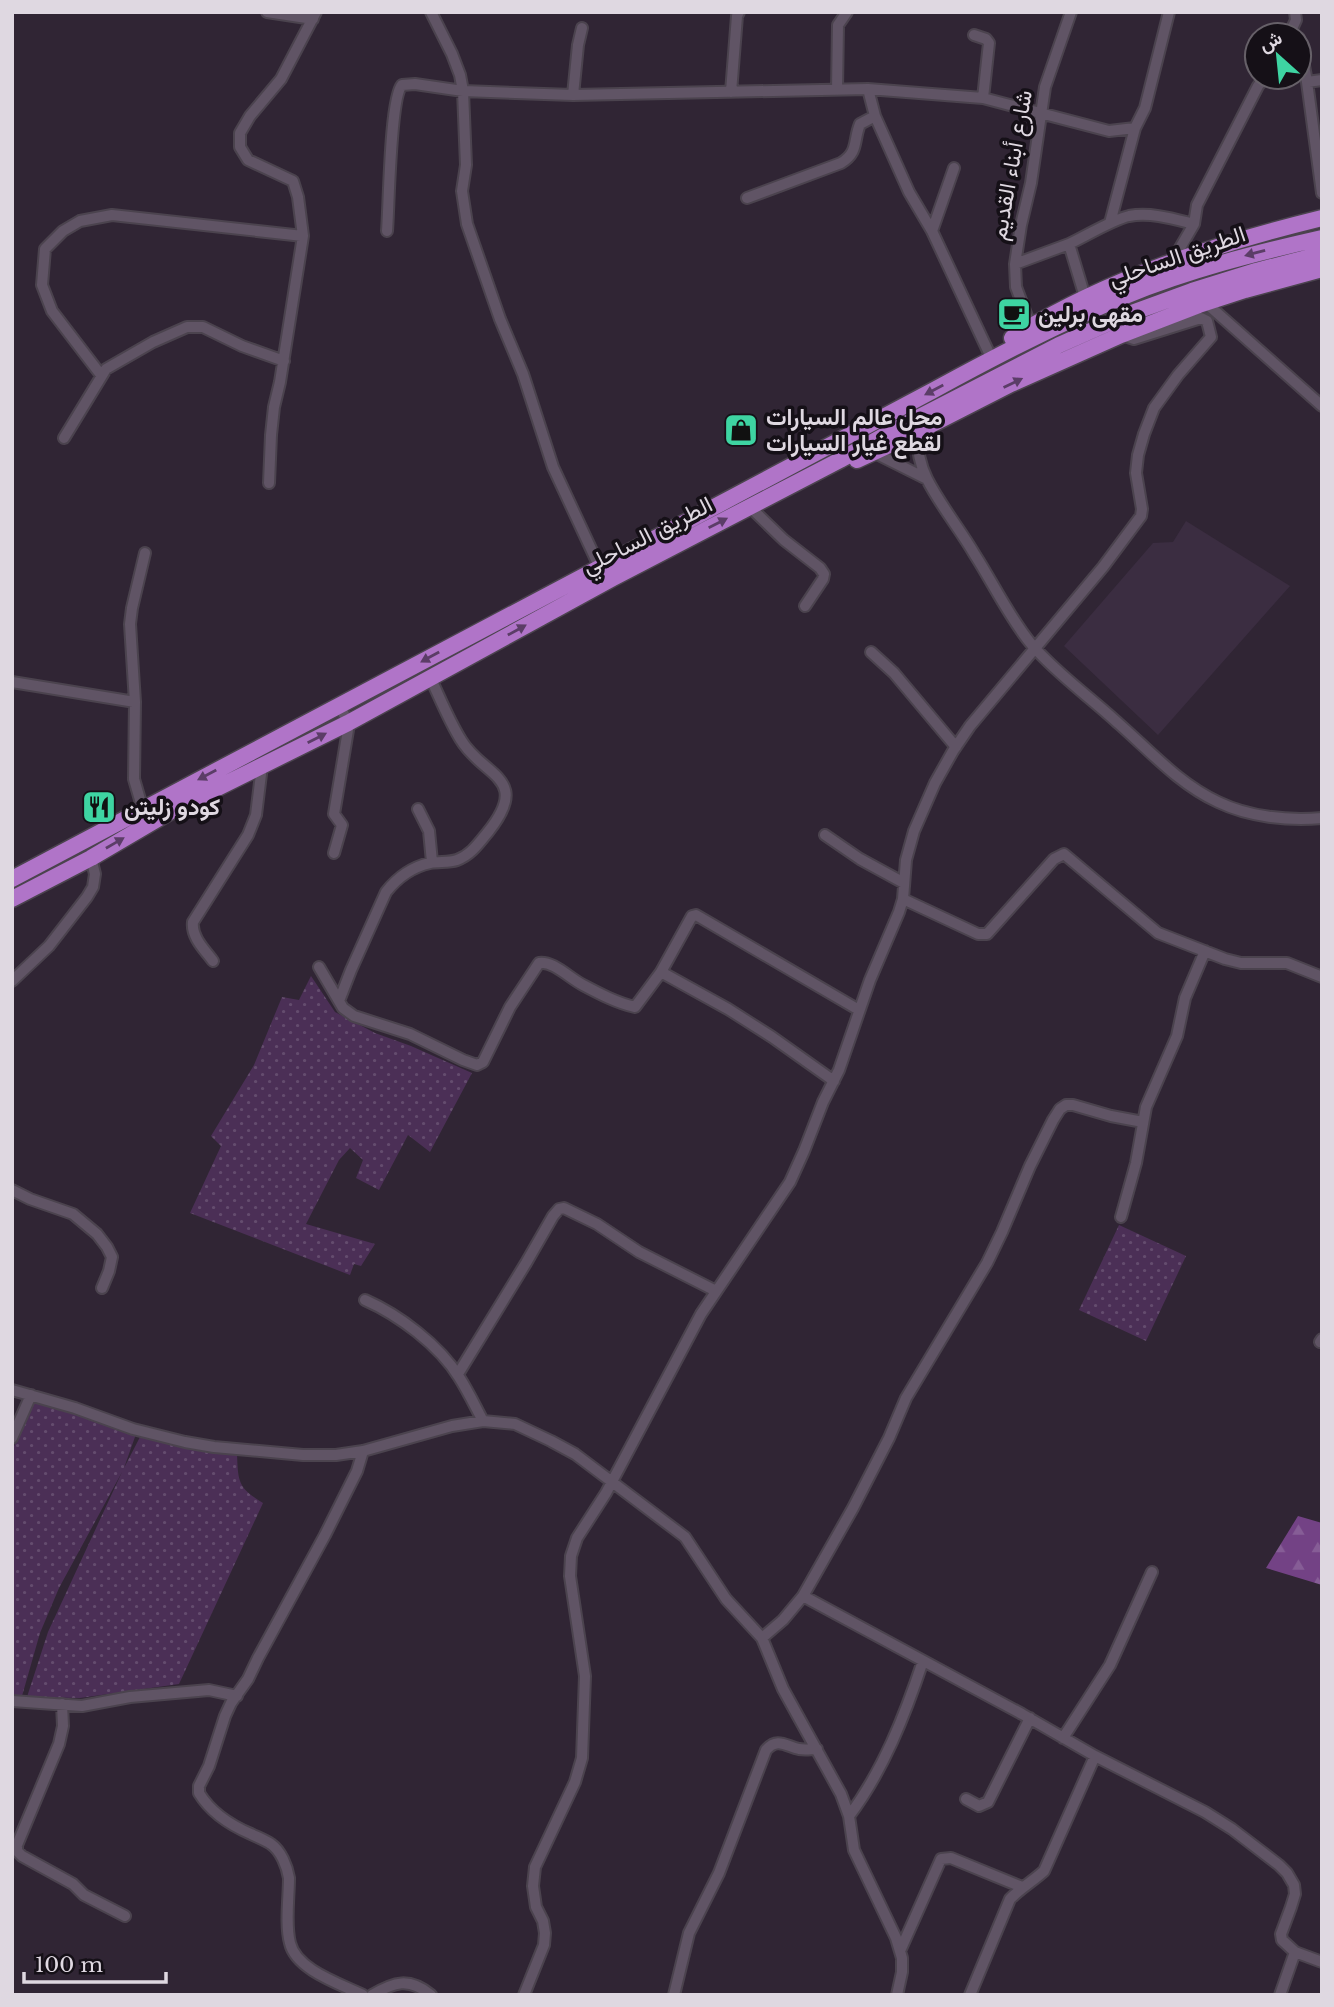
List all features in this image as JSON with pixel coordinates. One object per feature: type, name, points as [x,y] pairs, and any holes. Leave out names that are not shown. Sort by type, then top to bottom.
[{"type":"highway","points":[[970,370],[989,353],[1086,297],[1173,260],[1261,233],[1322,218]]},
{"type":"highway","name":"الطريق الساحلي","points":[[12,899],[91,858],[171,811],[340,706],[970,370],[1124,296],[1254,253],[1322,238]]},
{"type":"highway","name":"الطريق الساحلي","points":[[12,879],[143,810],[235,769],[262,766],[348,723],[613,578],[1059,345],[1129,314],[1192,291],[1322,254]]},
{"type":"highway","points":[[841,460],[857,460],[875,453],[1011,384],[1121,335],[1206,303],[1322,270]]},
{"type":"street","points":[[267,12],[314,16],[281,79],[250,116],[240,133],[240,146],[248,160],[293,181],[299,197],[303,236],[271,435],[270,483]]},
{"type":"street","points":[[431,12],[453,54],[463,91],[466,164],[462,191],[467,224],[500,319],[523,374],[554,467],[599,566]]},
{"type":"street","points":[[837,90],[838,25],[847,12]]},
{"type":"street","name":"شارع أبناء القديم","points":[[1031,327],[1016,286],[1015,264],[1043,113],[1045,87],[1070,12]]},
{"type":"street","points":[[1110,223],[1135,128],[1145,108],[1169,12]]},
{"type":"street","points":[[730,92],[737,14]]},
{"type":"street","points":[[573,95],[582,28]]},
{"type":"street","points":[[974,35],[986,39],[989,43],[984,98]]},
{"type":"street","points":[[387,231],[393,128],[398,89],[401,85],[415,84],[463,91],[573,95],[868,89],[984,98],[1109,131],[1135,128]]},
{"type":"street","points":[[868,89],[875,116],[909,192],[932,231],[989,353]]},
{"type":"street","points":[[1173,260],[1195,225],[1197,205],[1255,91]]},
{"type":"street","points":[[1308,91],[1322,193]]},
{"type":"street","points":[[747,198],[848,159],[855,146],[860,124],[875,116]]},
{"type":"street","points":[[932,231],[954,168]]},
{"type":"street","points":[[101,375],[52,311],[42,285],[45,249],[63,231],[80,221],[113,215],[303,236]]},
{"type":"street","points":[[1015,264],[1069,244],[1129,216],[1171,218],[1195,225]]},
{"type":"street","points":[[1069,244],[1086,297]]},
{"type":"street","points":[[1206,303],[1322,406]]},
{"type":"street","points":[[524,1995],[544,1945],[543,1921],[536,1907],[533,1886],[535,1867],[575,1782],[582,1758],[585,1675],[570,1576],[571,1556],[577,1538],[600,1504],[701,1314],[790,1182],[834,1081],[903,899],[906,860],[914,831],[935,783],[970,726],[1103,566],[1141,516],[1136,473],[1138,455],[1154,408],[1211,337],[1207,321],[1201,318],[1134,339],[1121,335]]},
{"type":"street","points":[[64,438],[101,375],[113,364],[187,327],[203,327],[242,346],[284,361]]},
{"type":"street","points":[[917,432],[918,458],[927,479],[1034,648],[1163,765],[1192,787],[1218,802],[1244,811],[1273,817],[1322,818]]},
{"type":"street","points":[[875,453],[927,479]]},
{"type":"street","points":[[750,508],[824,574],[806,606]]},
{"type":"street","points":[[143,810],[134,779],[135,702],[130,624],[145,553]]},
{"type":"street","points":[[871,652],[894,673],[956,747]]},
{"type":"street","points":[[339,1002],[386,892],[406,873],[432,862],[446,863],[469,854],[495,824],[504,806],[506,792],[500,780],[461,741],[430,677]]},
{"type":"street","points":[[12,681],[135,702]]},
{"type":"street","points":[[334,853],[342,825],[334,814],[348,737],[348,723],[340,706]]},
{"type":"street","points":[[213,961],[194,935],[193,922],[248,835],[256,816],[262,766]]},
{"type":"street","points":[[418,809],[429,831],[432,862]]},
{"type":"street","points":[[825,835],[860,859],[904,883]]},
{"type":"street","points":[[903,899],[978,934],[987,934],[1054,859],[1064,854],[1158,933],[1241,963],[1287,963],[1322,977]]},
{"type":"street","points":[[12,981],[49,946],[87,897],[93,887],[91,858]]},
{"type":"street","points":[[319,967],[343,1008],[354,1016],[410,1034],[477,1065],[483,1062],[510,1007],[538,963],[549,963],[581,984],[620,1003],[635,1007],[661,972],[692,916],[696,915],[859,1010]]},
{"type":"street","points":[[1122,1217],[1136,1163],[1146,1107],[1177,1036],[1185,998],[1205,951]]},
{"type":"street","points":[[661,972],[729,1009],[834,1081]]},
{"type":"street","points":[[762,1638],[783,1620],[803,1596],[853,1508],[918,1376],[987,1263],[1030,1166],[1060,1109],[1073,1105],[1143,1122]]},
{"type":"street","points":[[12,1190],[72,1214],[97,1234],[112,1257],[102,1288]]},
{"type":"street","points":[[457,1374],[559,1209],[564,1208],[597,1224],[639,1252],[716,1291]]},
{"type":"street","points":[[365,1300],[404,1322],[435,1349],[457,1374],[483,1421]]},
{"type":"street","points":[[12,1390],[75,1408],[133,1429],[214,1447],[303,1455],[336,1455],[363,1451],[452,1426],[483,1421],[514,1424],[575,1454],[685,1537],[726,1599],[762,1638],[783,1689],[841,1794],[849,1816],[853,1850],[896,1938],[902,1972],[897,1995]]},
{"type":"street","points":[[12,1438],[31,1395]]},
{"type":"street","points":[[363,1451],[325,1535],[248,1679],[231,1703],[209,1766],[199,1786],[199,1793],[219,1816],[236,1828],[272,1844],[287,1868],[289,1941],[292,1952],[310,1969],[363,1995]]},
{"type":"street","points":[[1063,1738],[1110,1665],[1152,1572]]},
{"type":"street","points":[[803,1596],[1095,1756],[1205,1812],[1256,1846],[1287,1873],[1294,1885],[1295,1894],[1281,1934],[1282,1940],[1295,1952],[1322,1962]]},
{"type":"street","points":[[849,1816],[864,1796],[895,1735],[923,1661]]},
{"type":"street","points":[[12,1701],[82,1706],[130,1697],[209,1690],[237,1696]]},
{"type":"street","points":[[62,1704],[60,1744],[28,1816],[17,1845],[18,1851],[22,1856],[73,1884],[84,1895],[125,1916]]},
{"type":"street","points":[[966,1799],[979,1805],[988,1802],[1030,1718]]},
{"type":"street","points":[[674,1995],[689,1933],[719,1873],[766,1750],[774,1743],[780,1742],[796,1748],[817,1749]]},
{"type":"street","points":[[970,1995],[1010,1899],[1044,1871],[1095,1756]]},
{"type":"street","points":[[900,1951],[942,1859],[951,1858],[1022,1887]]},
{"type":"street","points":[[1280,1995],[1295,1952]]},
{"type":"street","points":[[372,1995],[392,1984],[403,1982],[426,1990],[431,1995]]},
{"type":"shaded area","points":[[1186,521],[1290,586],[1158,735],[1064,646],[1153,543],[1173,542]]},
{"type":"shaded area","points":[[311,976],[335,1012],[375,1033],[472,1073],[430,1152],[408,1135],[379,1190],[356,1178],[363,1160],[350,1148],[339,1160],[306,1224],[375,1244],[361,1266],[354,1264],[350,1275],[190,1213],[221,1146],[211,1136],[254,1065],[282,997],[299,1000]]},
{"type":"shaded area","points":[[1119,1225],[1186,1256],[1146,1341],[1079,1310]]},
{"type":"shaded area","points":[[34,1399],[136,1434],[124,1468],[140,1437],[237,1453],[241,1483],[263,1503],[179,1684],[80,1698],[27,1697],[48,1632],[122,1472],[59,1588],[40,1633],[22,1696],[12,1694],[12,1451]]},
{"type":"green space","points":[[1298,1516],[1322,1523],[1322,1585],[1266,1568]]},
{"type":"place","name":"مقهى برلين","points":[[1014,314]]},
{"type":"place","name":"محل عالم السيارات لقطع غيار السيارات","points":[[741,430]]},
{"type":"place","name":"كودو زليتن","points":[[99,807]]}]
